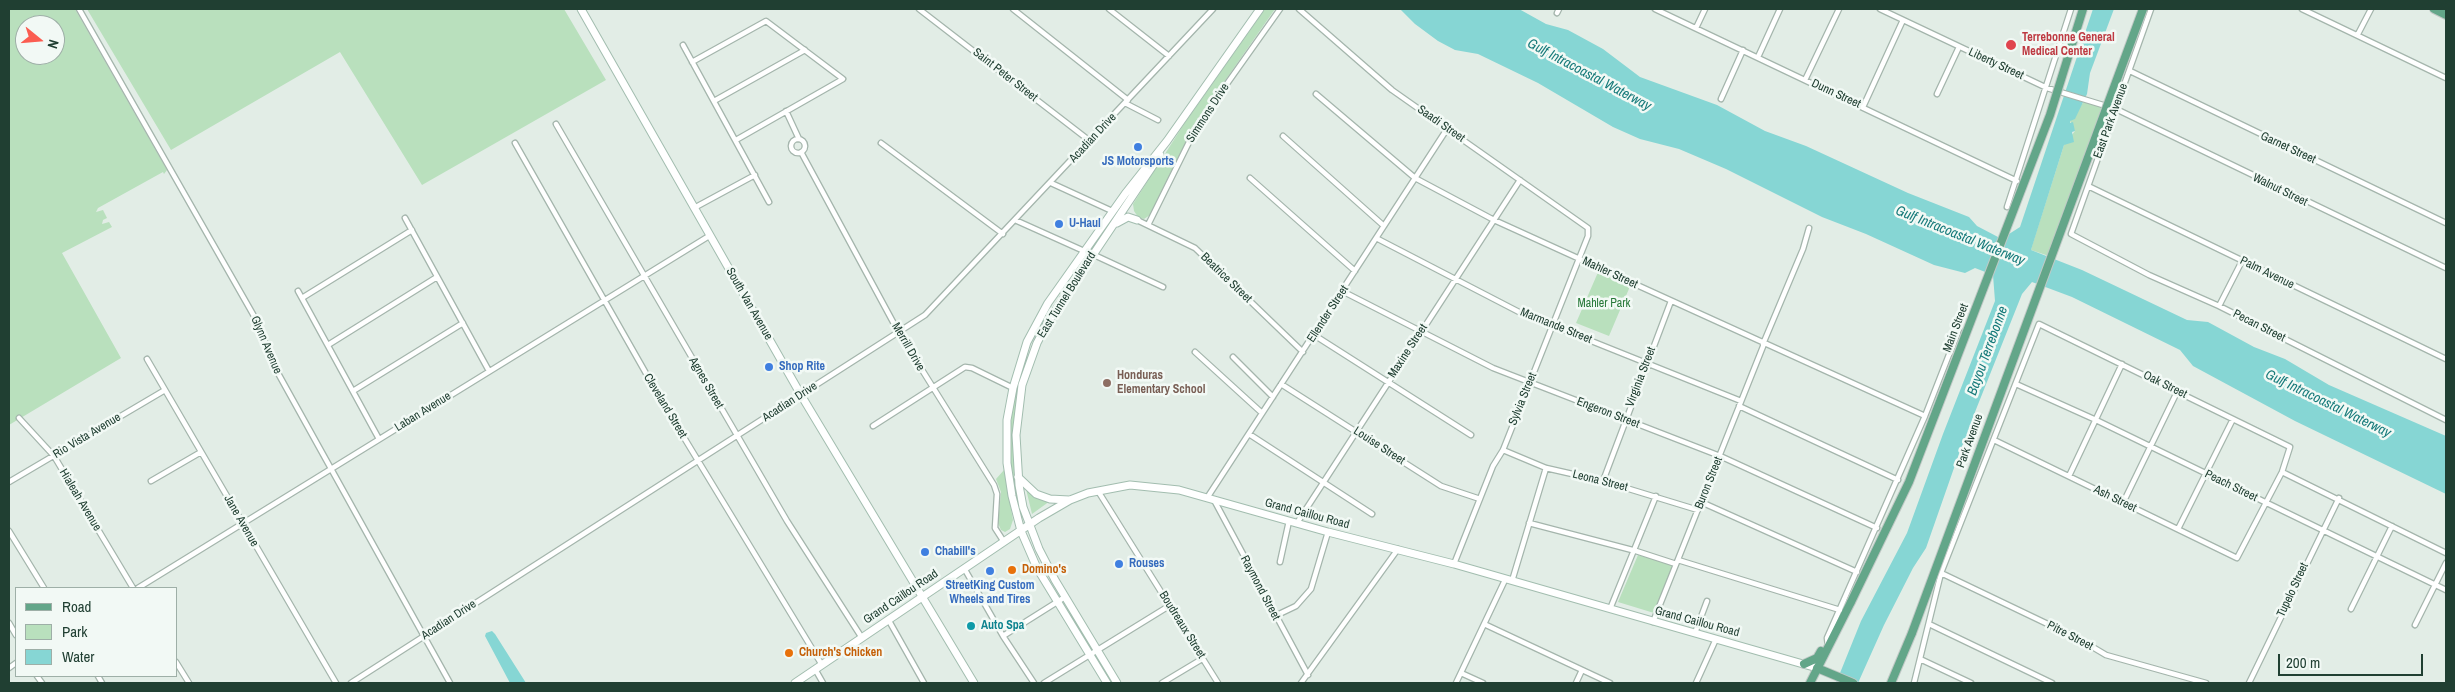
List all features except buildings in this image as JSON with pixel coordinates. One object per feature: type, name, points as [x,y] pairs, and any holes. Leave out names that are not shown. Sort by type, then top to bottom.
[{"type":"main road","name":"South Van Avenue","points":[[581,9],[801,395],[974,683]]},
{"type":"main road","name":"East Tunnel Boulevard","points":[[1117,683],[1065,597],[1039,549],[1029,525],[1018,476],[1017,418],[1028,366],[1048,322],[1082,269],[1131,199],[1167,142],[1260,9]]},
{"type":"main road","name":"Main Street","points":[[1810,683],[1890,525],[1912,474],[2050,115],[2083,9]]},
{"type":"main road","name":"Park Avenue","points":[[1891,683],[1912,633],[2142,9]]},
{"type":"main road","points":[[2434,9],[2446,14]]},
{"type":"main road","name":"East Tunnel Boulevard","points":[[1107,683],[1037,568],[1021,531],[1012,496],[1007,464],[1007,420],[1021,358],[1035,326],[1112,211],[1167,142]]},
{"type":"main road","points":[[1131,199],[1130,209],[1137,220]]},
{"type":"main road","points":[[1112,227],[1125,218],[1137,220]]},
{"type":"main road","points":[[1092,254],[1093,238]]},
{"type":"main road","points":[[1082,269],[1085,260],[1084,251]]},
{"type":"main road","points":[[1018,476],[1036,494],[1050,499],[1070,500]]},
{"type":"main road","name":"Grand Caillou Road","points":[[795,683],[964,568],[1070,500],[1098,491],[1130,485],[1145,485],[1166,487],[1328,532],[1454,564],[1804,664],[1852,683]]},
{"type":"main road","points":[[1804,664],[1817,658],[1822,650],[1828,647]]},
{"type":"street","name":"Glynn Avenue","points":[[79,9],[254,316],[279,376],[450,683]]},
{"type":"street","name":"Saint Peter Street","points":[[919,9],[1090,141]]},
{"type":"street","points":[[1013,9],[1126,102],[1158,120]]},
{"type":"street","points":[[1108,9],[1169,56]]},
{"type":"street","name":"Acadian Drive","points":[[351,683],[899,333],[932,309],[1213,9]]},
{"type":"street","name":"Simmons Drive","points":[[1148,225],[1194,132],[1280,9]]},
{"type":"street","name":"Saadi Street","points":[[1299,9],[1382,82],[1584,224],[1589,231]]},
{"type":"street","name":"Dunn Street","points":[[1655,9],[1863,106],[2017,181]]},
{"type":"street","points":[[1696,28],[1705,9]]},
{"type":"street","points":[[1758,58],[1780,9]]},
{"type":"street","points":[[1805,80],[1839,9]]},
{"type":"street","name":"Liberty Street","points":[[1880,9],[2047,88],[2116,109]]},
{"type":"street","points":[[2007,207],[2017,181],[2071,9]]},
{"type":"street","name":"East Park Avenue","points":[[2071,234],[2151,9]]},
{"type":"street","points":[[2302,9],[2358,34],[2446,78]]},
{"type":"street","points":[[2358,34],[2370,9]]},
{"type":"street","points":[[1863,106],[1903,20]]},
{"type":"street","points":[[692,62],[766,22],[843,79],[736,140]]},
{"type":"street","points":[[683,45],[769,202]]},
{"type":"street","points":[[1938,94],[1960,47]]},
{"type":"street","points":[[714,101],[805,50]]},
{"type":"street","points":[[1721,98],[1743,50]]},
{"type":"street","name":"Garnet Street","points":[[2130,71],[2446,223]]},
{"type":"street","name":"Mahler Street","points":[[1316,94],[1415,178],[1494,220],[1763,344],[1925,416]]},
{"type":"street","name":"Walnut Street","points":[[2116,109],[2446,268]]},
{"type":"street","points":[[786,112],[799,139]]},
{"type":"street","name":"Agnes Street","points":[[556,124],[800,543],[862,638]]},
{"type":"street","name":"Ellender Street","points":[[1210,499],[1262,413],[1447,129]]},
{"type":"street","points":[[1283,136],[1384,226]]},
{"type":"street","name":"Merrill Drive","points":[[799,139],[805,145],[801,152],[794,152],[791,146],[795,140],[799,139]]},
{"type":"street","name":"Cleveland Street","points":[[515,143],[698,461],[822,665]]},
{"type":"street","points":[[881,143],[1003,234]]},
{"type":"street","name":"Merrill Drive","points":[[801,152],[899,333],[994,485],[997,494],[995,528],[1004,542]]},
{"type":"street","points":[[694,208],[755,175]]},
{"type":"street","points":[[1250,178],[1355,271]]},
{"type":"street","name":"Maxine Street","points":[[1297,523],[1520,180]]},
{"type":"street","points":[[1051,183],[1112,211]]},
{"type":"street","name":"Palm Avenue","points":[[2088,186],[2446,359]]},
{"type":"street","points":[[405,218],[489,371]]},
{"type":"street","points":[[1016,220],[1084,251]]},
{"type":"street","name":"Beatrice Street","points":[[1137,220],[1195,248],[1303,352]]},
{"type":"street","name":"Buron Street","points":[[1653,622],[1763,344],[1803,249],[1809,228]]},
{"type":"street","points":[[302,298],[412,230]]},
{"type":"street","name":"Sylvia Street","points":[[1454,564],[1493,466],[1503,450],[1589,231]]},
{"type":"street","name":"Pecan Street","points":[[2071,234],[2149,275],[2219,306],[2445,419]]},
{"type":"street","name":"Laban Avenue","points":[[140,587],[709,236]]},
{"type":"street","name":"Marmande Street","points":[[1376,238],[1519,312],[1646,363],[1740,404],[1898,480]]},
{"type":"street","points":[[1092,254],[1162,287]]},
{"type":"street","points":[[2219,306],[2242,261]]},
{"type":"street","points":[[328,345],[438,277]]},
{"type":"street","points":[[298,291],[379,439]]},
{"type":"street","name":"Engeron Street","points":[[1342,291],[1493,368],[1720,456],[1877,528]]},
{"type":"street","name":"Virginia Street","points":[[1602,481],[1670,301]]},
{"type":"street","points":[[353,391],[463,323]]},
{"type":"street","name":"Oak Street","points":[[2039,324],[2290,447],[2282,472]]},
{"type":"street","name":"Park Avenue","points":[[1914,683],[1942,573],[2039,324]]},
{"type":"street","name":"Main Street","points":[[1828,647],[1827,638],[1898,480],[1959,330]]},
{"type":"street","points":[[1314,335],[1471,435]]},
{"type":"street","points":[[1195,352],[1262,413]]},
{"type":"street","points":[[1233,357],[1273,396]]},
{"type":"street","name":"Jane Avenue","points":[[147,359],[336,683]]},
{"type":"street","points":[[2069,476],[2122,364]]},
{"type":"street","points":[[873,426],[968,366],[1013,388]]},
{"type":"street","name":"Louise Street","points":[[1282,384],[1441,486],[1480,499]]},
{"type":"street","name":"Peach Street","points":[[2016,384],[2096,420],[2150,448],[2446,590]]},
{"type":"street","name":"Rio Vista Avenue","points":[[9,482],[165,390]]},
{"type":"street","points":[[2123,503],[2177,392]]},
{"type":"street","points":[[2445,419],[2446,413]]},
{"type":"street","name":"Hialeah Avenue","points":[[19,418],[54,456],[132,587]]},
{"type":"street","points":[[2178,529],[2233,419]]},
{"type":"street","points":[[1249,434],[1372,514]]},
{"type":"street","name":"Ash Street","points":[[1994,440],[2237,558],[2266,503]]},
{"type":"street","name":"Leona Street","points":[[1503,450],[1546,468],[1602,481],[1698,510]]},
{"type":"street","points":[[151,481],[201,452]]},
{"type":"street","points":[[1456,683],[1484,624],[1509,581],[1546,468]]},
{"type":"street","points":[[2266,503],[2282,472],[2339,498],[2446,552]]},
{"type":"street","name":"Boudreaux Street","points":[[1098,491],[1218,683]]},
{"type":"street","points":[[1610,609],[1636,550],[1656,496]]},
{"type":"street","name":"Tupelo Street","points":[[2249,683],[2339,498]]},
{"type":"street","name":"Raymond Street","points":[[1210,499],[1308,675]]},
{"type":"street","points":[[1701,502],[1857,572]]},
{"type":"street","points":[[1280,562],[1289,521]]},
{"type":"street","points":[[1529,523],[1636,550],[1840,610]]},
{"type":"street","points":[[2351,609],[2392,526]]},
{"type":"street","points":[[9,531],[43,587]]},
{"type":"street","points":[[1275,616],[1296,606],[1312,589],[1328,532]]},
{"type":"street","points":[[1302,683],[1398,549]]},
{"type":"street","points":[[2415,625],[2446,563]]},
{"type":"street","points":[[964,568],[1003,636],[1034,683]]},
{"type":"street","name":"Pitre Street","points":[[1942,573],[2079,639],[2106,655],[2206,683]]},
{"type":"street","points":[[1003,636],[1065,597]]},
{"type":"street","points":[[1695,633],[1707,601]]},
{"type":"street","points":[[1044,683],[1169,606]]},
{"type":"street","points":[[888,619],[924,683]]},
{"type":"street","points":[[1484,624],[1610,683]]},
{"type":"street","points":[[1929,624],[2052,683]]},
{"type":"street","points":[[1696,683],[1716,639]]},
{"type":"street","points":[[1162,683],[1202,659]]},
{"type":"street","points":[[1920,659],[1971,683]]},
{"type":"street","points":[[178,665],[189,683]]},
{"type":"street","points":[[815,669],[823,683]]},
{"type":"street","points":[[1576,683],[1582,670]]},
{"type":"street","points":[[1461,673],[1483,683]]},
{"type":"green space","points":[[9,9],[75,9],[167,170],[164,174],[163,172],[98,208],[96,212],[103,210],[107,218],[103,220],[102,224],[109,222],[112,227],[62,253],[121,358],[9,425]]},
{"type":"green space","points":[[87,9],[564,9],[606,80],[422,185],[340,52],[171,150]]},
{"type":"green space","points":[[1265,9],[1275,9],[1194,125],[1150,215],[1144,219],[1138,217],[1134,211],[1133,204],[1184,124]]},
{"type":"green space","points":[[2085,100],[2107,106],[2049,256],[2031,250],[2064,145],[2075,131],[2070,121]]},
{"type":"green space","name":"Mahler Park","points":[[1599,270],[1631,284],[1609,336],[1576,323]]},
{"type":"green space","points":[[1014,395],[1018,398],[1014,421],[1014,463],[1023,517],[1010,462],[1010,433]]},
{"type":"green space","points":[[1004,470],[1013,520],[1010,529],[1005,532],[1001,530],[998,523],[1001,492],[996,479]]},
{"type":"green space","points":[[1026,489],[1050,501],[1032,514]]},
{"type":"green space","points":[[1638,555],[1674,565],[1654,613],[1618,602]]},
{"type":"water","points":[[1400,9],[1519,9],[1546,24],[1568,30],[1603,49],[1640,77],[1717,105],[1765,131],[1806,146],[1908,193],[1969,217],[1977,226],[1998,237],[2009,234],[2020,227],[2093,9],[2114,9],[2090,73],[2087,94],[2075,119],[2070,121],[2070,123],[2073,122],[2075,131],[2072,132],[2074,142],[2064,145],[2031,250],[2082,270],[2187,320],[2208,322],[2254,347],[2285,359],[2329,385],[2446,436],[2446,494],[2295,421],[2193,366],[2180,350],[2072,297],[2032,282],[2022,294],[1975,412],[1971,429],[1961,448],[1926,548],[1913,568],[1884,625],[1858,683],[1836,683],[1861,621],[1907,533],[1995,301],[1993,275],[1975,268],[1965,273],[1934,265],[1866,234],[1822,217],[1726,169],[1679,149],[1640,139],[1613,127],[1538,83],[1478,54],[1455,50],[1438,41],[1415,24]]},
{"type":"water","points":[[492,631],[526,683],[510,683],[485,636],[486,633]]},
{"type":"place","name":"Terrebonne General Medical Center","points":[[2011,45]]},
{"type":"place","name":"JS Motorsports","points":[[1138,147]]},
{"type":"place","name":"U-Haul","points":[[1059,224]]},
{"type":"place","name":"Shop Rite","points":[[769,367]]},
{"type":"place","name":"Honduras Elementary School","points":[[1107,383]]},
{"type":"place","name":"Chabill's","points":[[925,552]]},
{"type":"place","name":"Rouses","points":[[1119,564]]},
{"type":"place","name":"Domino's","points":[[1012,570]]},
{"type":"place","name":"StreetKing Custom Wheels and Tires","points":[[990,571]]},
{"type":"place","name":"Auto Spa","points":[[971,626]]},
{"type":"place","name":"Church's Chicken","points":[[789,653]]},
{"type":"water label","name":"Gulf Intracoastal Waterway","points":[[1589,75]]},
{"type":"water label","name":"Gulf Intracoastal Waterway","points":[[1960,236]]},
{"type":"water label","name":"Bayou Terrebonne","points":[[1988,351]]},
{"type":"water label","name":"Gulf Intracoastal Waterway","points":[[2328,404]]}]
